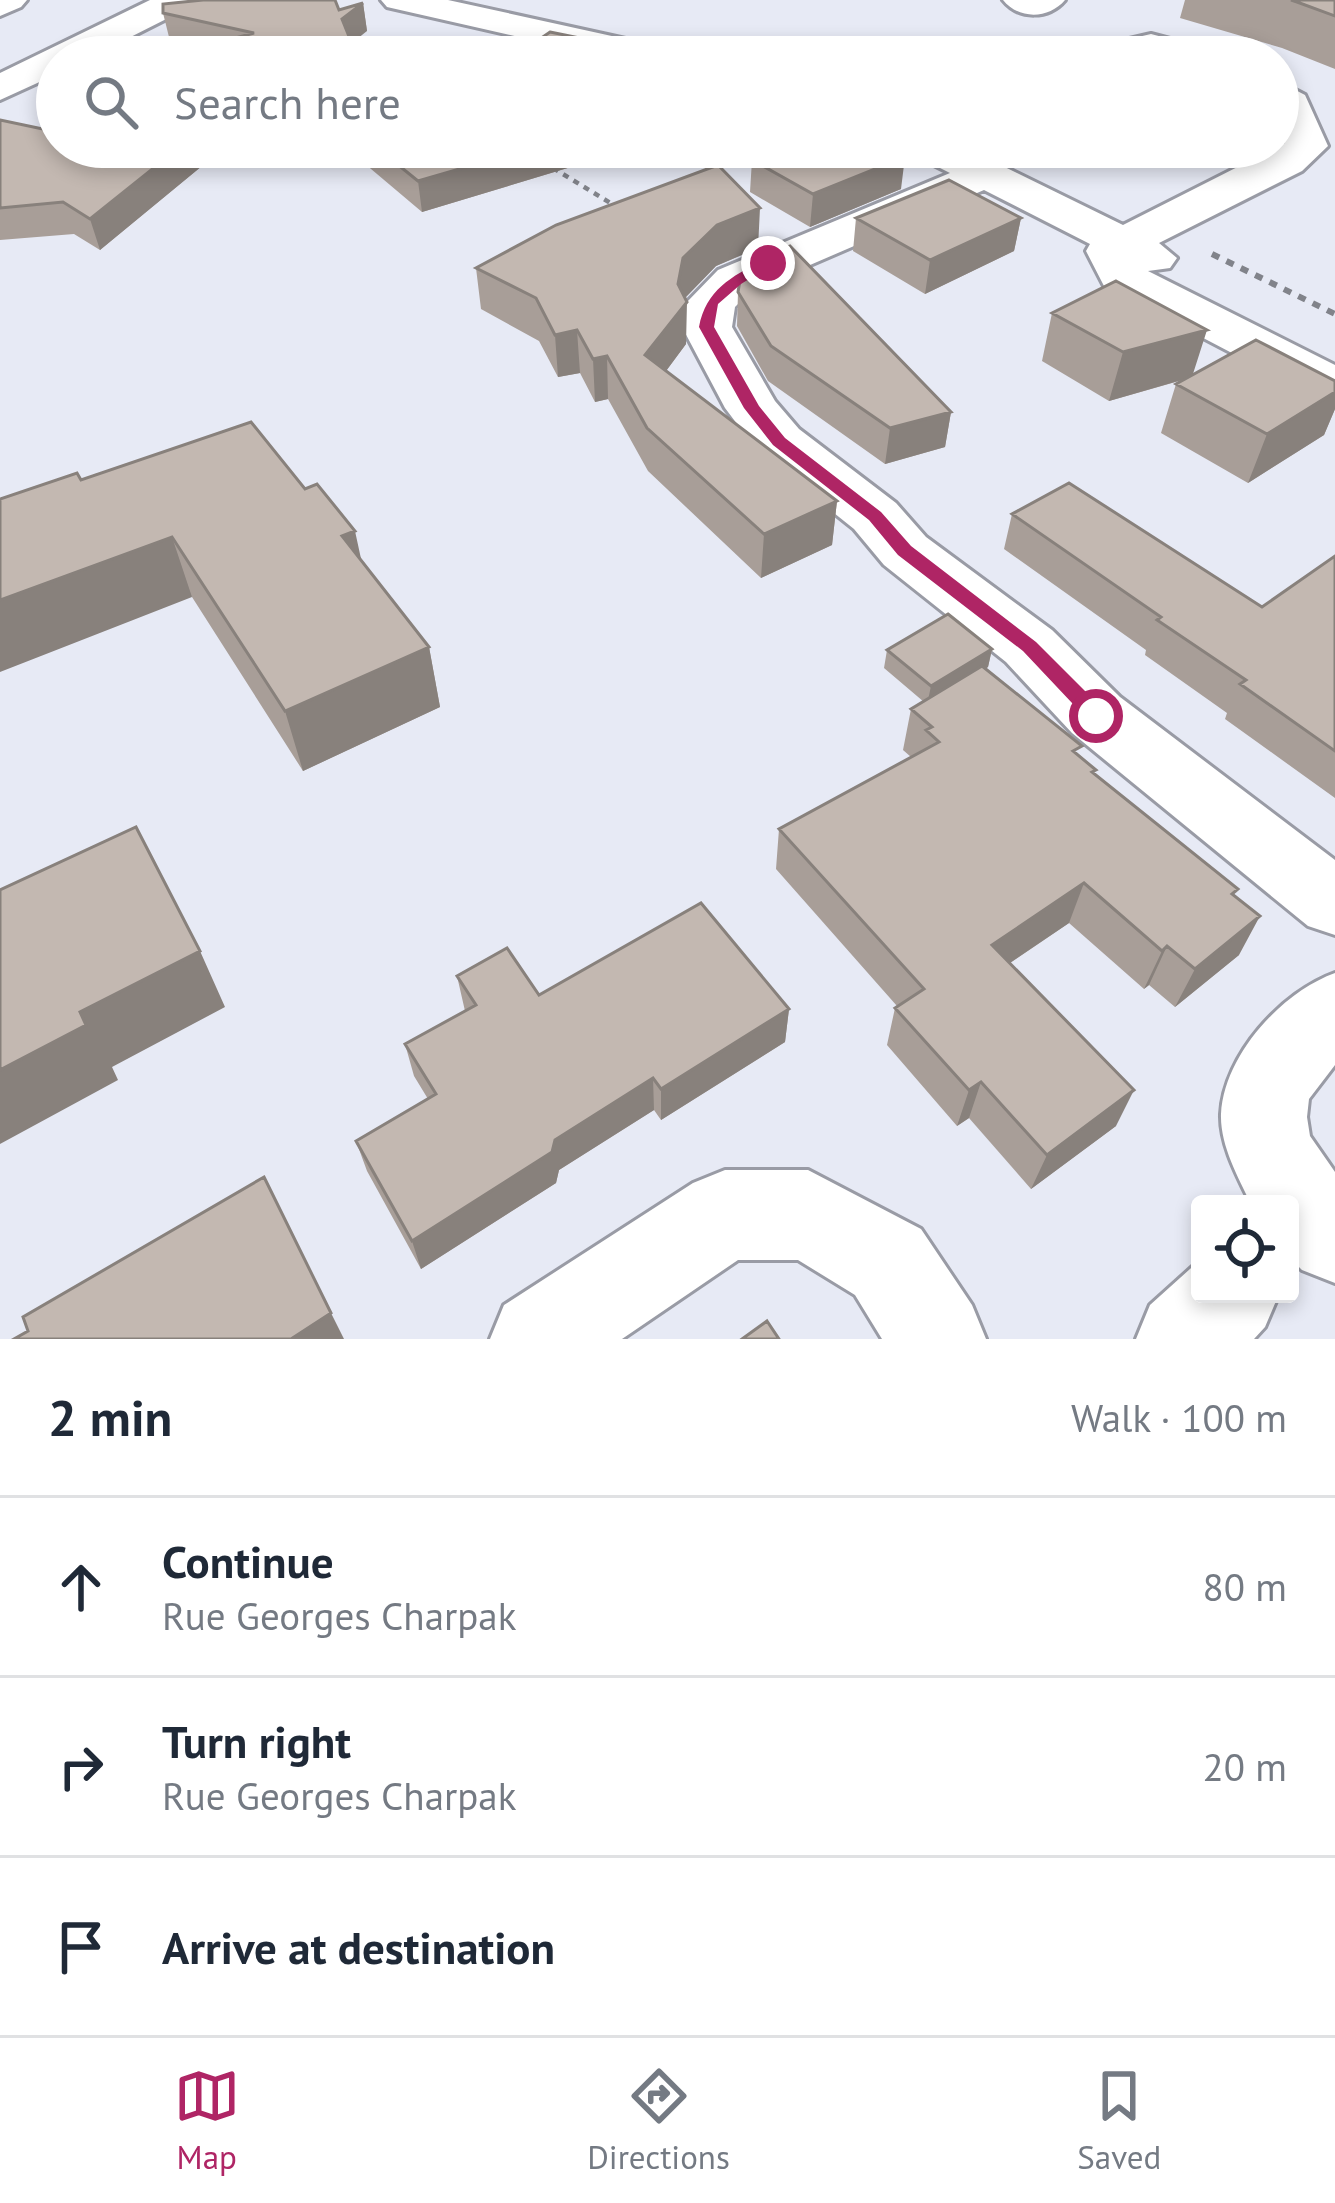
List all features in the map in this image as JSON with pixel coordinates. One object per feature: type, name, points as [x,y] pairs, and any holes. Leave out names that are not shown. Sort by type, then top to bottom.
[{"type":"street","points":[[0,5],[9,0]]},
{"type":"street","points":[[104,36],[178,0]]},
{"type":"street","points":[[399,0],[562,36]]},
{"type":"street","points":[[513,36],[567,0]]},
{"type":"street","points":[[1021,0],[1032,5],[1047,0]]},
{"type":"street","points":[[0,88],[36,70]]},
{"type":"street","points":[[1299,123],[1307,146],[1299,152]]},
{"type":"street","points":[[970,168],[1335,350]]},
{"type":"street","points":[[1273,168],[1109,251],[1121,276],[1335,386]]},
{"type":"street","points":[[983,175],[736,280],[711,303],[707,327],[752,408],[779,441],[875,516],[904,550],[1029,646],[1096,716],[1335,903]]},
{"type":"street","points":[[1312,1231],[1271,1154],[1265,1102],[1285,1061],[1335,1009]]},
{"type":"street","points":[[538,1339],[725,1215],[808,1215],[888,1262],[938,1339]]},
{"type":"street","points":[[1184,1339],[1222,1303]]},
{"type":"path","points":[[552,168],[627,214]]},
{"type":"building","points":[[335,0],[339,10],[363,3],[342,19],[349,36],[243,36],[254,33],[163,13],[163,4]]},
{"type":"building","points":[[1291,0],[1335,0],[1335,16],[1297,2]]},
{"type":"building","points":[[0,120],[36,128],[36,168],[154,168],[90,219],[63,202],[0,208]]},
{"type":"building","points":[[402,168],[463,168],[418,181]]},
{"type":"building","points":[[710,168],[721,168],[760,208],[717,225],[683,258],[678,284],[687,302],[645,355],[837,501],[764,534],[647,428],[607,356],[593,359],[577,330],[555,335],[536,298],[476,268],[556,225]]},
{"type":"building","points":[[766,168],[878,168],[813,194]]},
{"type":"building","points":[[949,180],[1021,218],[930,260],[856,218]]},
{"type":"building","points":[[790,246],[951,412],[890,428],[771,346],[738,292],[741,275],[756,260]]},
{"type":"building","points":[[1116,281],[1207,330],[1123,352],[1052,313]]},
{"type":"building","points":[[1256,340],[1335,381],[1335,392],[1267,434],[1176,384]]},
{"type":"building","points":[[251,422],[305,489],[317,484],[355,531],[342,536],[429,647],[285,711],[172,537],[0,600],[0,499],[77,473],[81,480]]},
{"type":"building","points":[[1069,483],[1262,607],[1335,556],[1335,751],[1240,684],[1246,680],[1157,620],[1161,617],[1012,514]]},
{"type":"building","points":[[948,614],[992,649],[931,686],[887,650]]},
{"type":"building","points":[[982,666],[1082,746],[1073,751],[1096,770],[1092,772],[1238,889],[1232,894],[1260,916],[1195,969],[1167,946],[1162,951],[1084,883],[992,945],[1134,1090],[1047,1155],[981,1082],[969,1090],[895,1008],[924,989],[779,829],[939,742],[926,730],[932,727],[911,709]]},
{"type":"building","points":[[136,827],[200,951],[80,1012],[86,1025],[0,1070],[0,890]]},
{"type":"building","points":[[701,903],[789,1009],[661,1089],[653,1078],[555,1140],[552,1152],[412,1241],[356,1141],[436,1094],[405,1044],[476,1005],[457,976],[507,948],[539,995]]},
{"type":"building","points":[[264,1177],[331,1313],[291,1339],[14,1339],[28,1331],[23,1317]]},
{"type":"building","points":[[767,1321],[779,1339],[742,1339]]},
{"type":"route","points":[[768,263],[736,280],[711,303],[707,327],[752,408],[779,441],[875,516],[904,550],[1029,646],[1096,716]]}]
